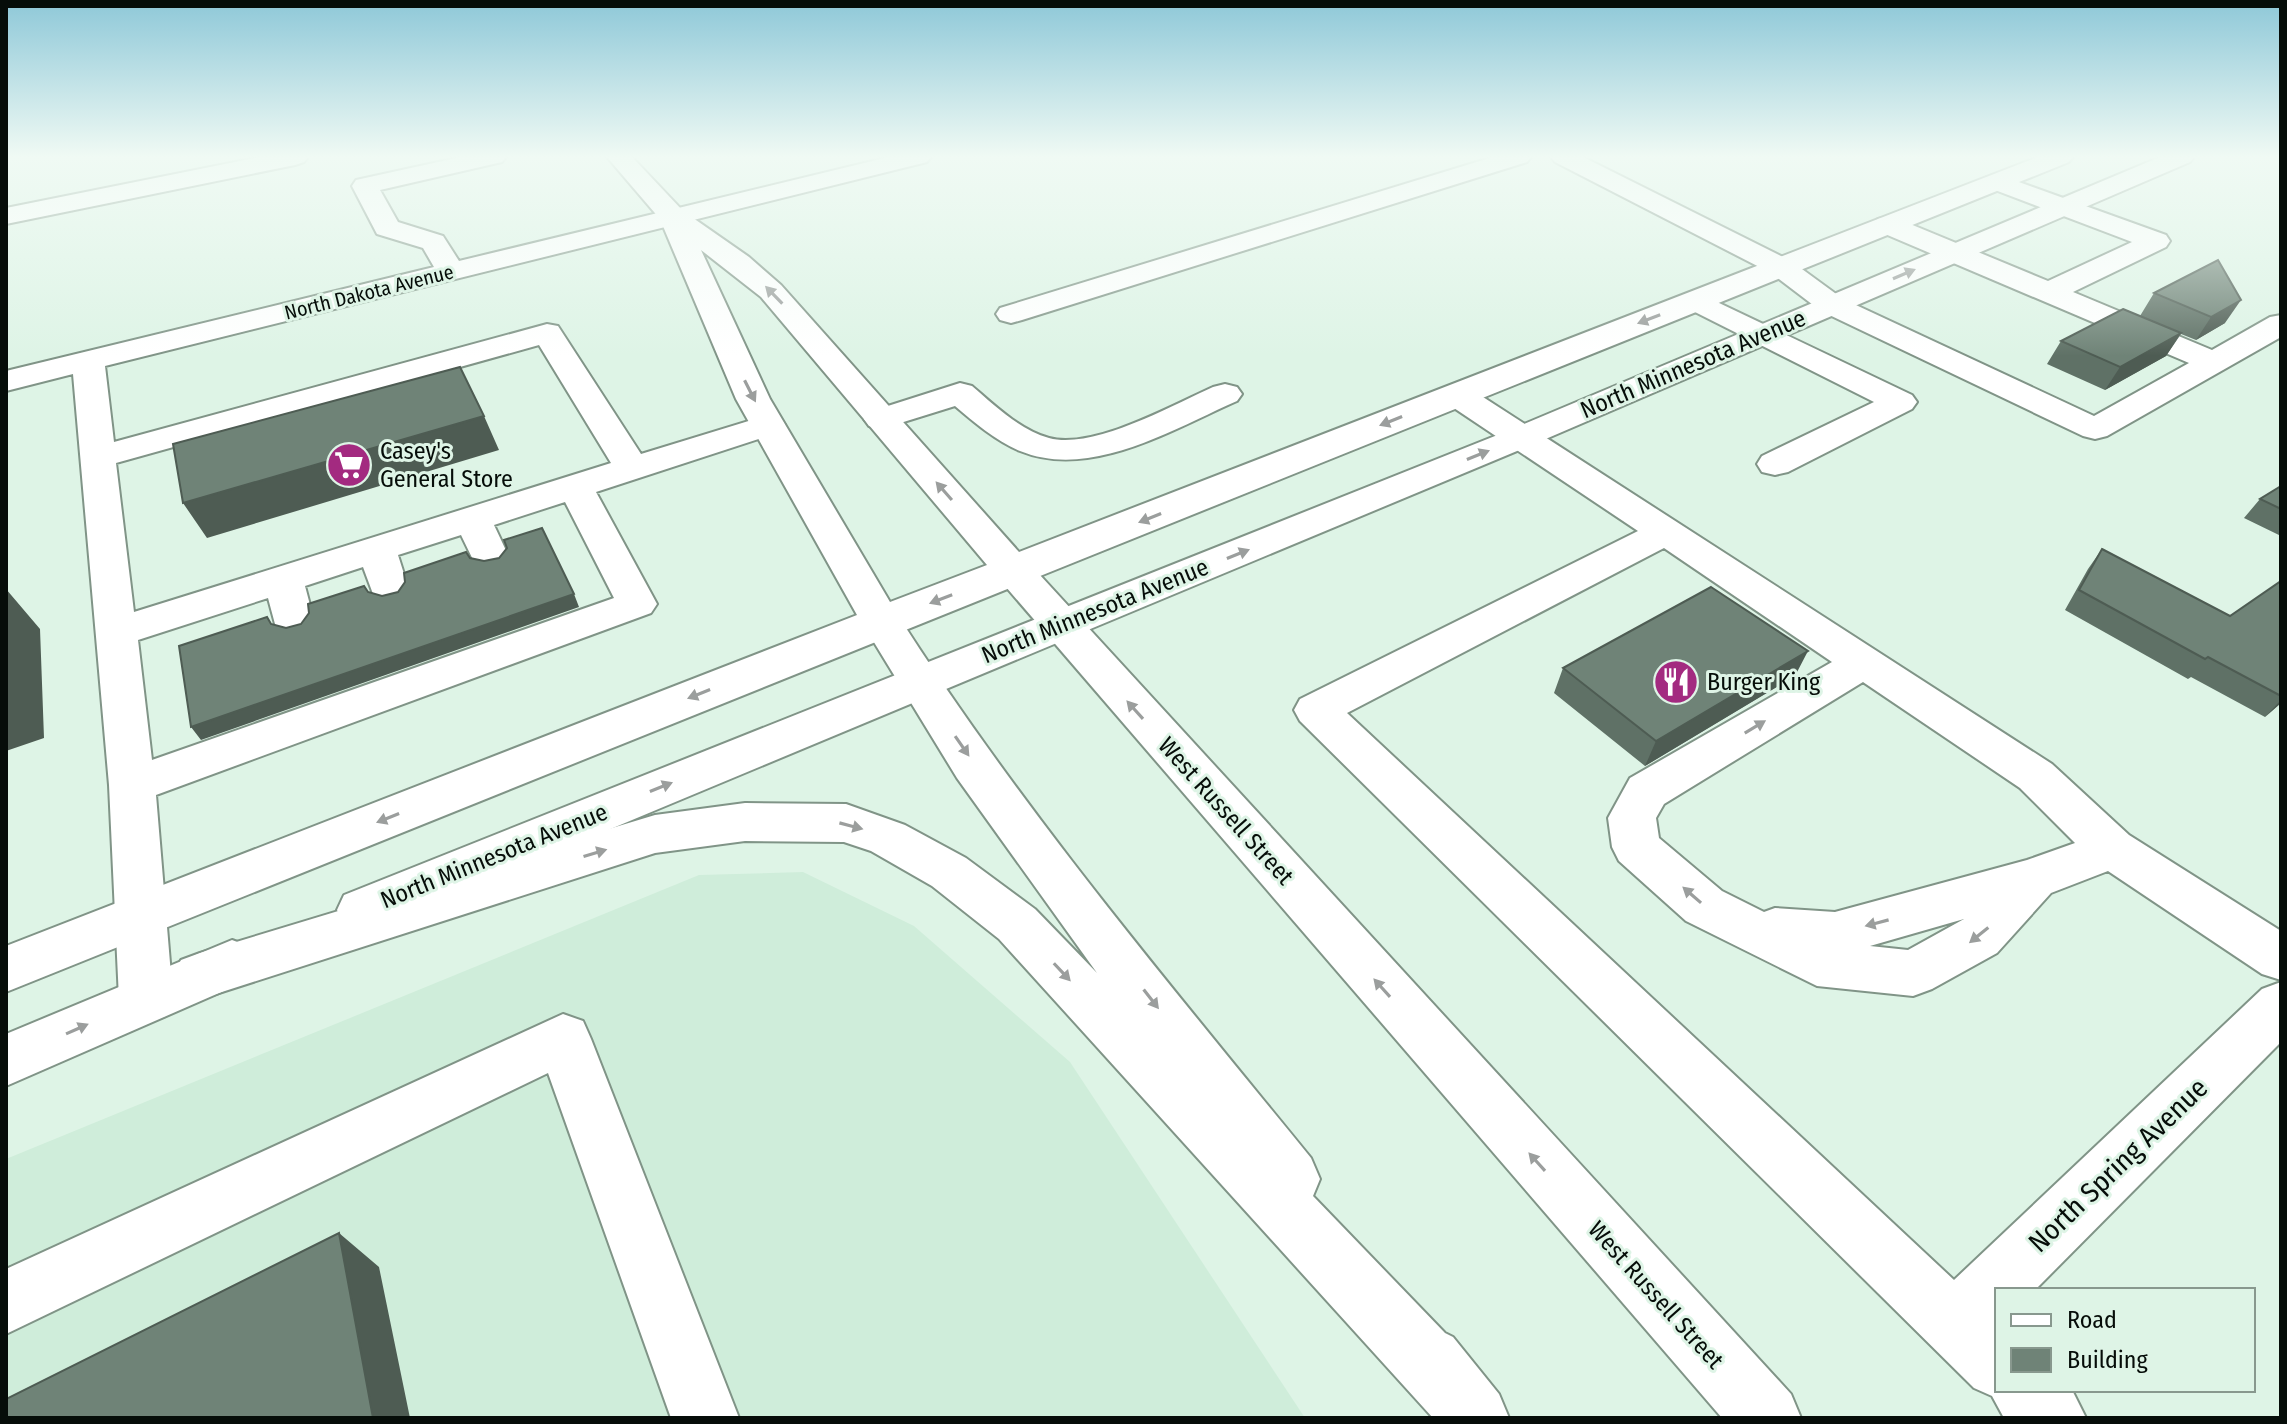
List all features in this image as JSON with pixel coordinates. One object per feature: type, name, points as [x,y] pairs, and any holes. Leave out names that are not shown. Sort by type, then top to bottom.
[{"type":"main road","points":[[385,223],[387,228],[433,242],[452,272]]},
{"type":"main road","name":"North Dakota Avenue","points":[[6,381],[647,223]]},
{"type":"main road","name":"West Russell Street","points":[[676,223],[731,354],[768,425],[916,682],[1027,839],[1460,1400]]},
{"type":"main road","name":"West Russell Street","points":[[682,223],[739,263],[771,291],[1062,627],[1767,1418]]},
{"type":"main road","points":[[1011,314],[1303,223]]},
{"type":"main road","points":[[1695,223],[1781,267],[1832,305],[2095,429],[2281,324]]},
{"type":"main road","points":[[6,969],[1892,223]]},
{"type":"main road","name":"North Minnesota Avenue","points":[[6,1060],[200,976],[1522,437],[2024,223]]},
{"type":"main road","points":[[2047,293],[2156,241],[2108,223]]},
{"type":"main road","points":[[1888,225],[2214,362]]},
{"type":"main road","points":[[1696,301],[1900,402],[1775,464]]},
{"type":"main road","points":[[98,457],[547,333],[632,468]]},
{"type":"main road","points":[[88,361],[132,785],[146,999]]},
{"type":"main road","points":[[881,419],[960,393],[1000,426],[1049,449],[1091,449],[1225,394]]},
{"type":"main road","points":[[1457,395],[2036,776],[2112,849],[2281,958]]},
{"type":"main road","points":[[116,632],[768,425]]},
{"type":"main road","points":[[132,785],[319,710],[524,637],[637,604],[575,486]]},
{"type":"main road","points":[[472,519],[491,559]]},
{"type":"main road","points":[[1666,532],[1316,710],[1995,1363]]},
{"type":"main road","points":[[377,549],[390,593]]},
{"type":"main road","points":[[283,579],[295,624]]},
{"type":"main road","points":[[1864,662],[1647,791],[1632,818],[1636,847],[1704,906],[1749,929],[1835,934],[2033,879],[2112,849]]},
{"type":"main road","points":[[200,976],[655,834],[745,822],[846,823],[888,838],[949,872],[1017,924],[1460,1400]]},
{"type":"main road","name":"North Spring Avenue","points":[[1955,1324],[2281,1006]]},
{"type":"main road","points":[[6,1302],[563,1039],[705,1418]]},
{"type":"main road","points":[[2025,1392],[2052,1418]]},
{"type":"shaded area","points":[[803,872],[914,926],[1070,1062],[1305,1418],[6,1418],[6,1159],[699,875]]},
{"type":"building","points":[[2218,260],[2241,300],[2211,317],[2154,293]]},
{"type":"building","points":[[2123,309],[2181,333],[2120,367],[2061,341]]},
{"type":"building","points":[[460,367],[484,416],[183,503],[173,444]]},
{"type":"building","points":[[2281,486],[2281,509],[2260,499]]},
{"type":"building","name":"Casey's General Store","points":[[542,528],[574,594],[191,727],[179,646],[267,617],[271,624],[286,628],[301,624],[309,613],[308,604],[364,586],[368,592],[382,596],[398,592],[405,582],[404,573],[466,552],[470,558],[484,561],[499,558],[507,548],[504,540]]},
{"type":"building","points":[[2102,549],[2230,616],[2281,581],[2281,696],[2208,657],[2205,659],[2079,590]]},
{"type":"building","points":[[1711,587],[1808,651],[1656,741],[1563,668]]},
{"type":"building","points":[[339,1233],[373,1418],[6,1418],[6,1399]]},
{"type":"place","name":"Casey's General Store","points":[[349,465]]},
{"type":"place","name":"Burger King","points":[[1676,682]]}]
